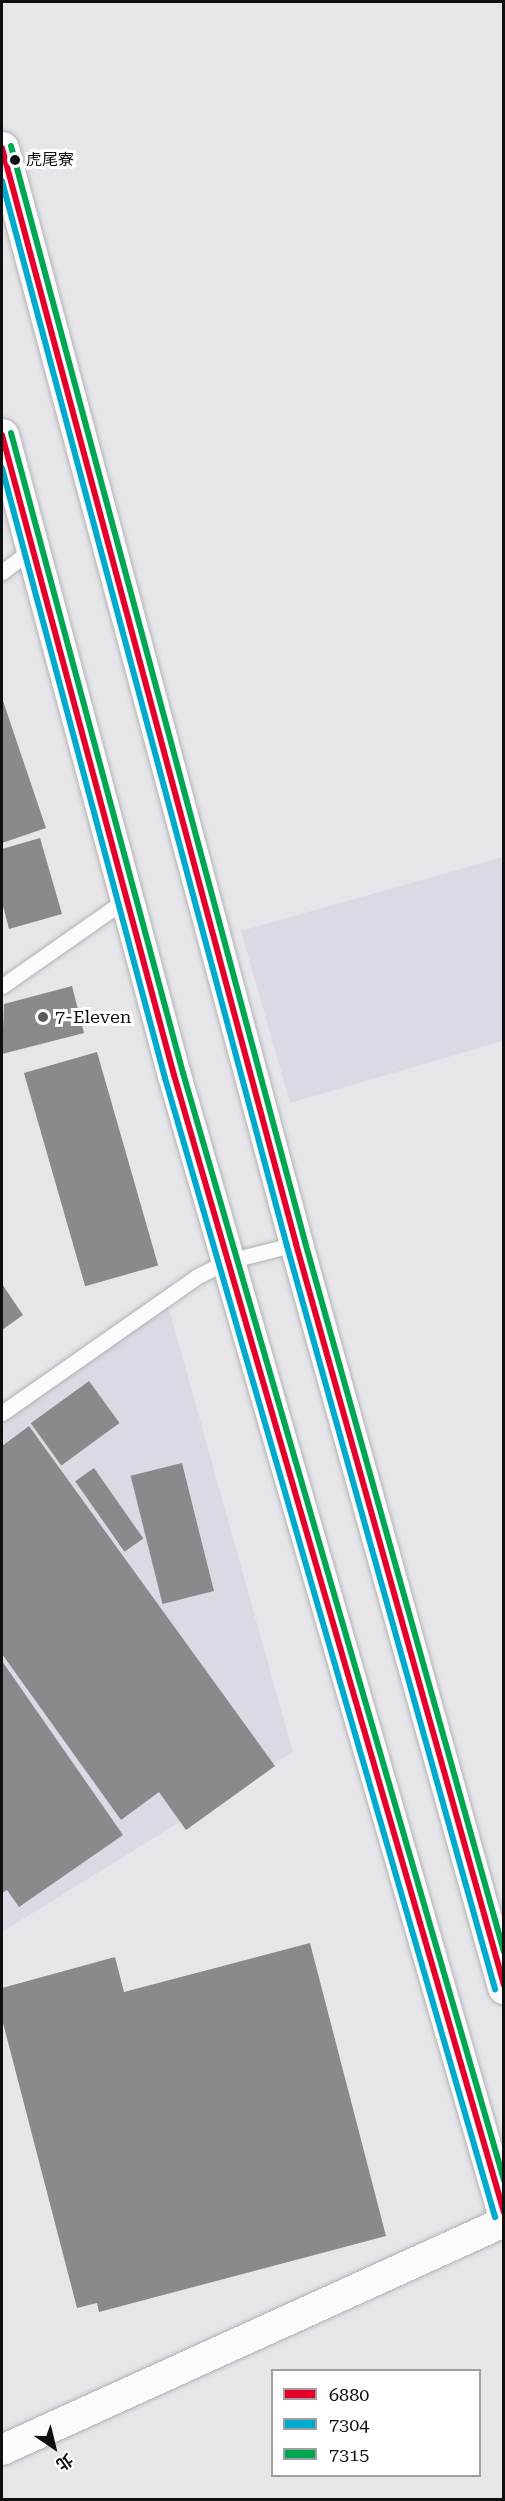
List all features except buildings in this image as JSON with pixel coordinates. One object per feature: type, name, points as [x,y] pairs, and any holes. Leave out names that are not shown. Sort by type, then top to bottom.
[{"type":"main road","points":[[2,148],[296,1244],[504,1987]]},
{"type":"main road","points":[[2,435],[31,550],[228,1261],[504,2214]]},
{"type":"street","points":[[2,2450],[504,2222]]},
{"type":"lane","points":[[2,572],[31,550]]},
{"type":"lane","points":[[2,986],[129,897]]},
{"type":"lane","points":[[2,1413],[228,1261],[296,1244]]},
{"type":"shaded area","points":[[503,857],[503,1041],[290,1103],[241,931]]},
{"type":"shaded area","points":[[164,1291],[293,1752],[2,1932],[2,1406]]},
{"type":"transit line","name":"7315","points":[[11,146],[305,1242],[504,1952]]},
{"type":"transit line","name":"6880","points":[[2,148],[296,1244],[504,1985]]},
{"type":"transit line","name":"7304","points":[[2,181],[287,1246],[495,1989]]},
{"type":"transit line","name":"7315","points":[[11,433],[183,1073],[504,2180]]},
{"type":"transit line","name":"6880","points":[[2,435],[174,1075],[504,2212]]},
{"type":"transit line","name":"7304","points":[[2,468],[165,1078],[495,2217]]},
{"type":"place","name":"虎尾寮","points":[[15,160]]},
{"type":"place","name":"7-Eleven","points":[[43,1017]]}]
